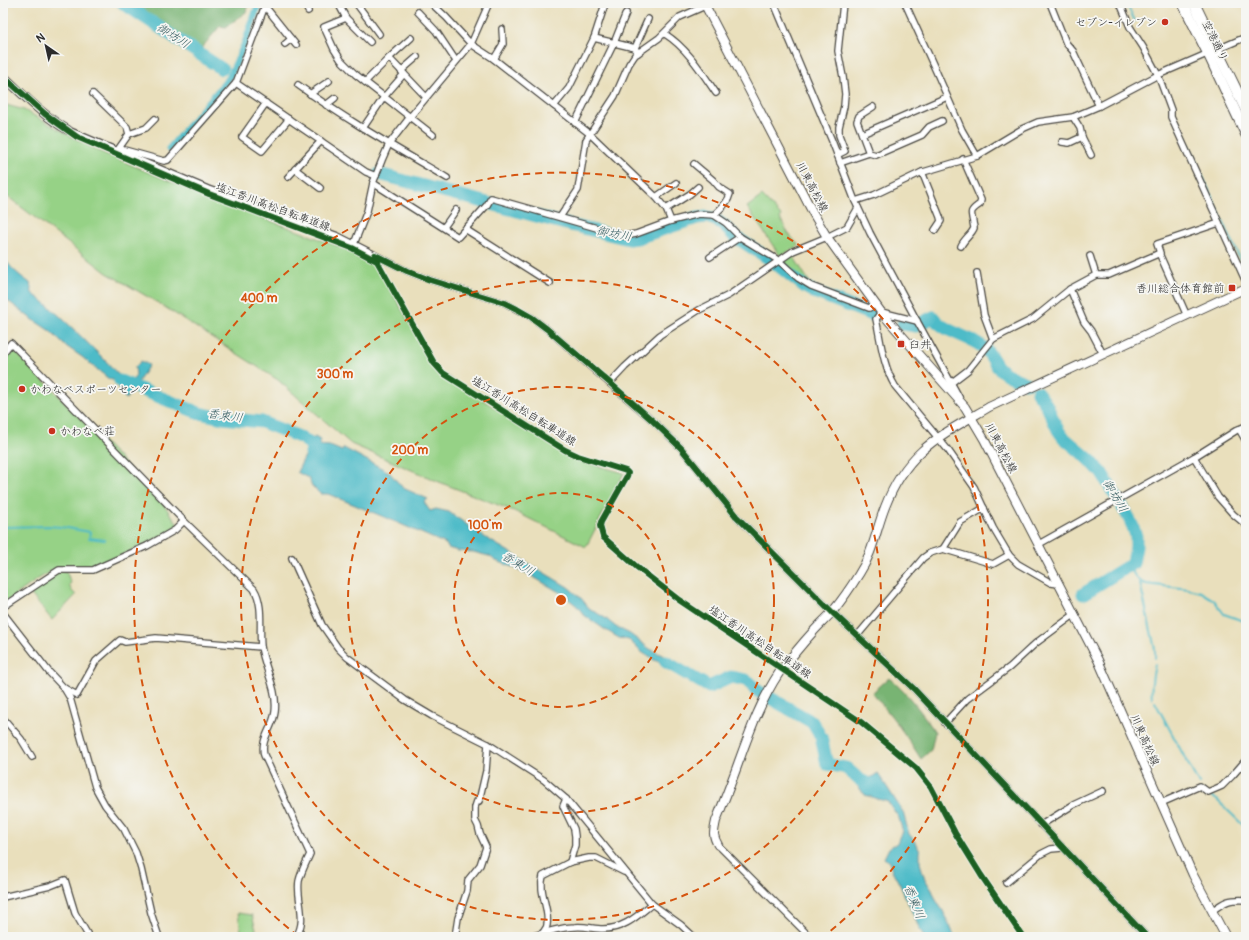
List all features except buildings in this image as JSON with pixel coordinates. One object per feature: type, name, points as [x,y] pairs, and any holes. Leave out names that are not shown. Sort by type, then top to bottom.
[{"type":"highway","name":"空港通り","points":[[1183,3],[1213,51],[1246,110]]},
{"type":"highway","name":"空港通り","points":[[1194,3],[1246,134]]},
{"type":"main road","name":"川東高松線","points":[[705,5],[813,213],[827,237],[881,312],[972,417],[1060,584],[1098,660],[1193,875],[1226,937]]},
{"type":"main road","points":[[3,76],[45,114],[68,130]]},
{"type":"main road","points":[[718,845],[714,838],[716,821],[752,726],[772,685],[780,672],[811,634],[832,612],[860,573],[871,550],[884,509],[898,479],[908,464],[921,451],[938,438],[989,407],[1246,288]]},
{"type":"street","points":[[304,3],[308,11]]},
{"type":"street","points":[[338,3],[346,18],[370,42]]},
{"type":"street","points":[[356,3],[379,34]]},
{"type":"street","points":[[431,3],[446,17],[470,44],[494,59],[590,134],[656,197],[666,209],[671,221]]},
{"type":"street","points":[[354,244],[367,211],[373,183],[389,144],[470,44],[489,3]]},
{"type":"street","points":[[774,3],[870,234],[965,408]]},
{"type":"street","points":[[837,155],[845,151],[839,135],[845,94],[838,51],[843,3]]},
{"type":"street","points":[[905,3],[962,130],[977,156]]},
{"type":"street","points":[[1050,3],[1066,43],[1073,52],[1099,106]]},
{"type":"street","points":[[1120,3],[1130,27],[1158,75],[1171,110],[1171,117],[1246,282]]},
{"type":"street","points":[[264,4],[296,46]]},
{"type":"street","points":[[117,151],[121,149],[164,161],[168,160],[236,83],[264,4]]},
{"type":"street","points":[[554,106],[569,88],[594,38],[605,4]]},
{"type":"street","points":[[594,38],[636,50],[664,34],[680,17],[705,5]]},
{"type":"street","points":[[418,12],[436,31],[456,61]]},
{"type":"street","points":[[575,123],[614,43],[626,13]]},
{"type":"street","points":[[346,18],[324,27],[334,49],[342,60],[365,82],[434,135]]},
{"type":"street","points":[[560,217],[578,190],[586,140],[615,96],[634,55],[648,19]]},
{"type":"street","points":[[494,59],[502,44],[502,29]]},
{"type":"street","points":[[664,34],[673,39],[685,50],[716,94]]},
{"type":"street","points":[[855,201],[874,195],[922,172],[977,156],[1022,129],[1038,122],[1074,117],[1099,106],[1158,75],[1246,37]]},
{"type":"street","points":[[365,82],[411,38]]},
{"type":"street","points":[[285,44],[291,39]]},
{"type":"street","points":[[363,128],[403,72],[417,57]]},
{"type":"street","points":[[389,58],[426,97]]},
{"type":"street","points":[[310,94],[329,82]]},
{"type":"street","points":[[236,83],[366,172],[376,176]]},
{"type":"street","points":[[298,85],[326,105],[446,178]]},
{"type":"street","points":[[93,94],[127,127],[129,134]]},
{"type":"street","points":[[862,134],[947,97]]},
{"type":"street","points":[[326,105],[335,98]]},
{"type":"street","points":[[266,103],[242,137],[262,151],[289,119]]},
{"type":"street","points":[[869,153],[857,121],[859,116],[873,107]]},
{"type":"street","points":[[1074,117],[1091,155]]},
{"type":"street","points":[[117,151],[129,134],[146,128],[155,119]]},
{"type":"street","points":[[840,163],[869,153],[876,155],[922,135],[930,127],[942,121]]},
{"type":"street","points":[[68,130],[208,189],[338,236],[407,271],[430,280],[505,303],[531,317],[610,383],[681,448],[736,516],[832,612],[914,689],[1146,937]]},
{"type":"street","points":[[1062,142],[1069,143],[1082,137]]},
{"type":"street","points":[[288,177],[321,141]]},
{"type":"street","points":[[961,246],[974,229],[974,224],[970,214],[971,211],[980,204],[981,200],[963,159]]},
{"type":"street","points":[[694,164],[719,187],[730,194],[728,199],[714,215]]},
{"type":"street","points":[[295,169],[320,188]]},
{"type":"street","points":[[922,172],[940,217],[941,222],[935,230]]},
{"type":"street","points":[[373,183],[458,237],[492,198],[625,236],[636,234],[671,221],[699,214],[714,215],[726,223],[738,238],[811,286],[869,308],[876,304]]},
{"type":"street","points":[[656,197],[676,183]]},
{"type":"street","points":[[666,209],[690,194],[698,187]]},
{"type":"street","points":[[610,383],[660,335],[699,310],[729,294],[793,251],[827,237],[847,226],[858,208]]},
{"type":"street","points":[[444,227],[456,210]]},
{"type":"street","points":[[1187,316],[1156,244],[1219,223]]},
{"type":"street","points":[[465,229],[550,283]]},
{"type":"street","points":[[710,257],[738,238]]},
{"type":"street","points":[[951,383],[968,370],[992,339],[1033,319],[1070,289],[1096,275],[1109,275],[1159,254]]},
{"type":"street","points":[[1090,256],[1096,275]]},
{"type":"street","points":[[977,273],[984,315],[992,339]]},
{"type":"street","points":[[1070,289],[1084,322],[1091,331],[1103,354]]},
{"type":"street","points":[[917,321],[881,312],[876,319],[889,376],[948,450],[974,487],[993,528],[1009,555],[1018,564],[1051,583],[1060,584]]},
{"type":"street","points":[[3,353],[12,342],[184,521],[254,589],[259,603],[261,647],[276,698],[274,719],[262,748],[310,854],[299,882],[302,918],[299,933],[296,937]]},
{"type":"street","points":[[1039,544],[1117,501],[1246,426]]},
{"type":"street","points":[[1240,429],[1246,441]]},
{"type":"street","points":[[1194,457],[1218,497],[1233,514],[1246,525]]},
{"type":"street","points":[[943,549],[960,522],[984,508]]},
{"type":"street","points":[[3,607],[59,570],[93,570],[147,546],[175,530],[184,521]]},
{"type":"street","points":[[857,636],[923,558],[930,553],[943,549],[993,564],[1009,555]]},
{"type":"street","points":[[292,558],[322,625],[338,648],[347,657],[405,700],[432,716],[488,744],[544,780],[566,799],[652,904],[681,925],[694,937]]},
{"type":"street","points":[[3,613],[64,688],[70,698],[95,787],[105,805],[124,829],[136,853],[151,913],[159,937]]},
{"type":"street","points":[[945,723],[967,699],[1010,667],[1036,643],[1075,614]]},
{"type":"street","points":[[64,688],[77,695],[96,661],[120,640],[125,642],[156,638],[261,647]]},
{"type":"street","points":[[3,718],[21,739],[32,757]]},
{"type":"street","points":[[455,937],[458,918],[467,891],[468,880],[480,865],[486,847],[475,820],[475,807],[477,801],[479,801],[486,770],[488,744]]},
{"type":"street","points":[[1161,803],[1200,786],[1208,792],[1222,786],[1246,760]]},
{"type":"street","points":[[1041,825],[1073,805],[1102,791]]},
{"type":"street","points":[[566,799],[563,806],[574,829],[575,836],[575,845],[570,862]]},
{"type":"street","points":[[718,845],[810,937]]},
{"type":"street","points":[[1006,883],[1041,854],[1051,849],[1062,848]]},
{"type":"street","points":[[543,933],[547,926],[547,919],[541,882],[543,876],[570,862],[589,858],[596,858],[627,874]]},
{"type":"street","points":[[3,897],[50,886],[65,880],[75,913],[89,937]]},
{"type":"street","points":[[1212,911],[1223,902],[1235,899],[1246,900]]},
{"type":"street","points":[[530,937],[575,926],[604,929],[619,926],[631,921],[652,904]]},
{"type":"green space","points":[[126,3],[248,3],[246,12],[226,27],[220,26],[199,51]]},
{"type":"green space","points":[[3,104],[24,110],[96,150],[212,199],[349,250],[375,262],[436,369],[573,459],[624,473],[586,547],[514,511],[444,484],[351,444],[278,380],[160,304],[107,273],[3,193]]},
{"type":"green space","points":[[762,196],[781,216],[780,218],[788,233],[799,246],[780,256],[747,207]]},
{"type":"green space","points":[[792,254],[810,283],[795,273],[783,259]]},
{"type":"green space","name":"かわなべスポーツセンター","points":[[13,349],[162,502],[179,526],[174,531],[94,568],[59,567],[38,579],[3,604],[3,360]]},
{"type":"green space","points":[[59,571],[66,571],[71,583],[69,585],[76,595],[52,620],[29,592]]},
{"type":"green space","points":[[889,678],[914,703],[935,732],[931,750],[921,759],[898,724],[872,693]]},
{"type":"green space","points":[[238,913],[252,915],[258,937],[242,937]]},
{"type":"water","points":[[3,256],[15,271],[30,283],[32,293],[60,316],[123,379],[127,381],[133,380],[136,375],[135,367],[141,361],[149,365],[126,399],[119,390],[116,381],[109,379],[63,344],[50,331],[3,297]]},
{"type":"water","points":[[315,437],[320,440],[318,445],[330,446],[342,451],[344,448],[389,472],[403,488],[428,499],[424,502],[430,511],[436,509],[449,512],[486,538],[568,587],[581,598],[589,608],[616,627],[630,634],[650,649],[672,660],[681,668],[680,676],[666,665],[654,660],[640,651],[629,640],[619,638],[604,629],[584,615],[577,606],[561,593],[528,574],[496,561],[489,556],[448,548],[446,544],[389,519],[328,494],[320,494],[312,486],[308,478],[297,472],[309,448],[305,440],[311,440]]},
{"type":"water","points":[[878,773],[903,812],[909,834],[920,851],[920,863],[925,879],[943,911],[955,937],[924,937],[889,862],[884,858],[889,848],[897,843],[900,835],[903,833],[899,818],[888,802],[865,795],[857,785]]},
{"type":"waterway","name":"御坊川","points":[[123,3],[222,69]]},
{"type":"waterway","points":[[169,149],[229,78],[245,43],[259,3]]},
{"type":"waterway","points":[[1126,3],[1135,21]]},
{"type":"waterway","points":[[1175,116],[1246,272]]},
{"type":"waterway","name":"御坊川","points":[[379,174],[566,224],[629,239],[637,238],[697,218],[707,217],[716,220],[734,236],[771,260],[805,287],[872,315]]},
{"type":"waterway","name":"御坊川","points":[[921,323],[933,317],[943,326],[983,347],[1003,372],[1026,383]]},
{"type":"waterway","name":"御坊川","points":[[903,324],[916,326]]},
{"type":"waterway","name":"香東川","points":[[120,381],[199,413],[223,418],[262,422],[302,438],[313,446],[311,453]]},
{"type":"waterway","name":"御坊川","points":[[1037,392],[1046,404],[1058,430],[1063,437],[1090,460],[1101,472],[1128,516],[1136,536],[1136,547],[1133,563],[1083,594]]},
{"type":"waterway","points":[[3,527],[61,527],[90,532],[89,538],[105,540]]},
{"type":"waterway","points":[[1130,565],[1136,577],[1143,583],[1201,592],[1214,600],[1224,614],[1246,622]]},
{"type":"waterway","points":[[1140,583],[1155,649],[1155,658]]},
{"type":"waterway","name":"香東川","points":[[666,662],[709,687],[731,677],[746,680],[758,691],[812,722],[821,737],[827,764],[846,768],[860,780],[880,789]]},
{"type":"waterway","points":[[1152,698],[1151,694],[1155,664]]},
{"type":"waterway","points":[[1155,702],[1199,784]]},
{"type":"waterway","points":[[1211,796],[1246,828]]},
{"type":"cycle path","name":"塩江香川高松自転車道線","points":[[3,76],[45,114],[77,137],[209,194],[352,248],[377,261],[434,363],[443,373],[565,450],[578,456],[626,471],[628,473],[627,476],[601,522],[600,526],[603,537],[638,568],[679,600],[861,722],[916,768],[931,787],[955,833],[981,875],[1023,937]]},
{"type":"cycle path","points":[[375,255],[407,271],[430,280],[505,303],[517,309],[547,329],[610,383],[681,448],[736,516],[832,612],[914,689],[1147,937]]},
{"type":"place","name":"セブン-イレブン","points":[[1165,22]]},
{"type":"place","name":"香川総合体育館前","points":[[1232,288]]},
{"type":"place","name":"臼井","points":[[901,344]]},
{"type":"place","name":"かわなべスポーツセンター","points":[[22,389]]},
{"type":"place","name":"かわなべ荘","points":[[52,431]]}]
